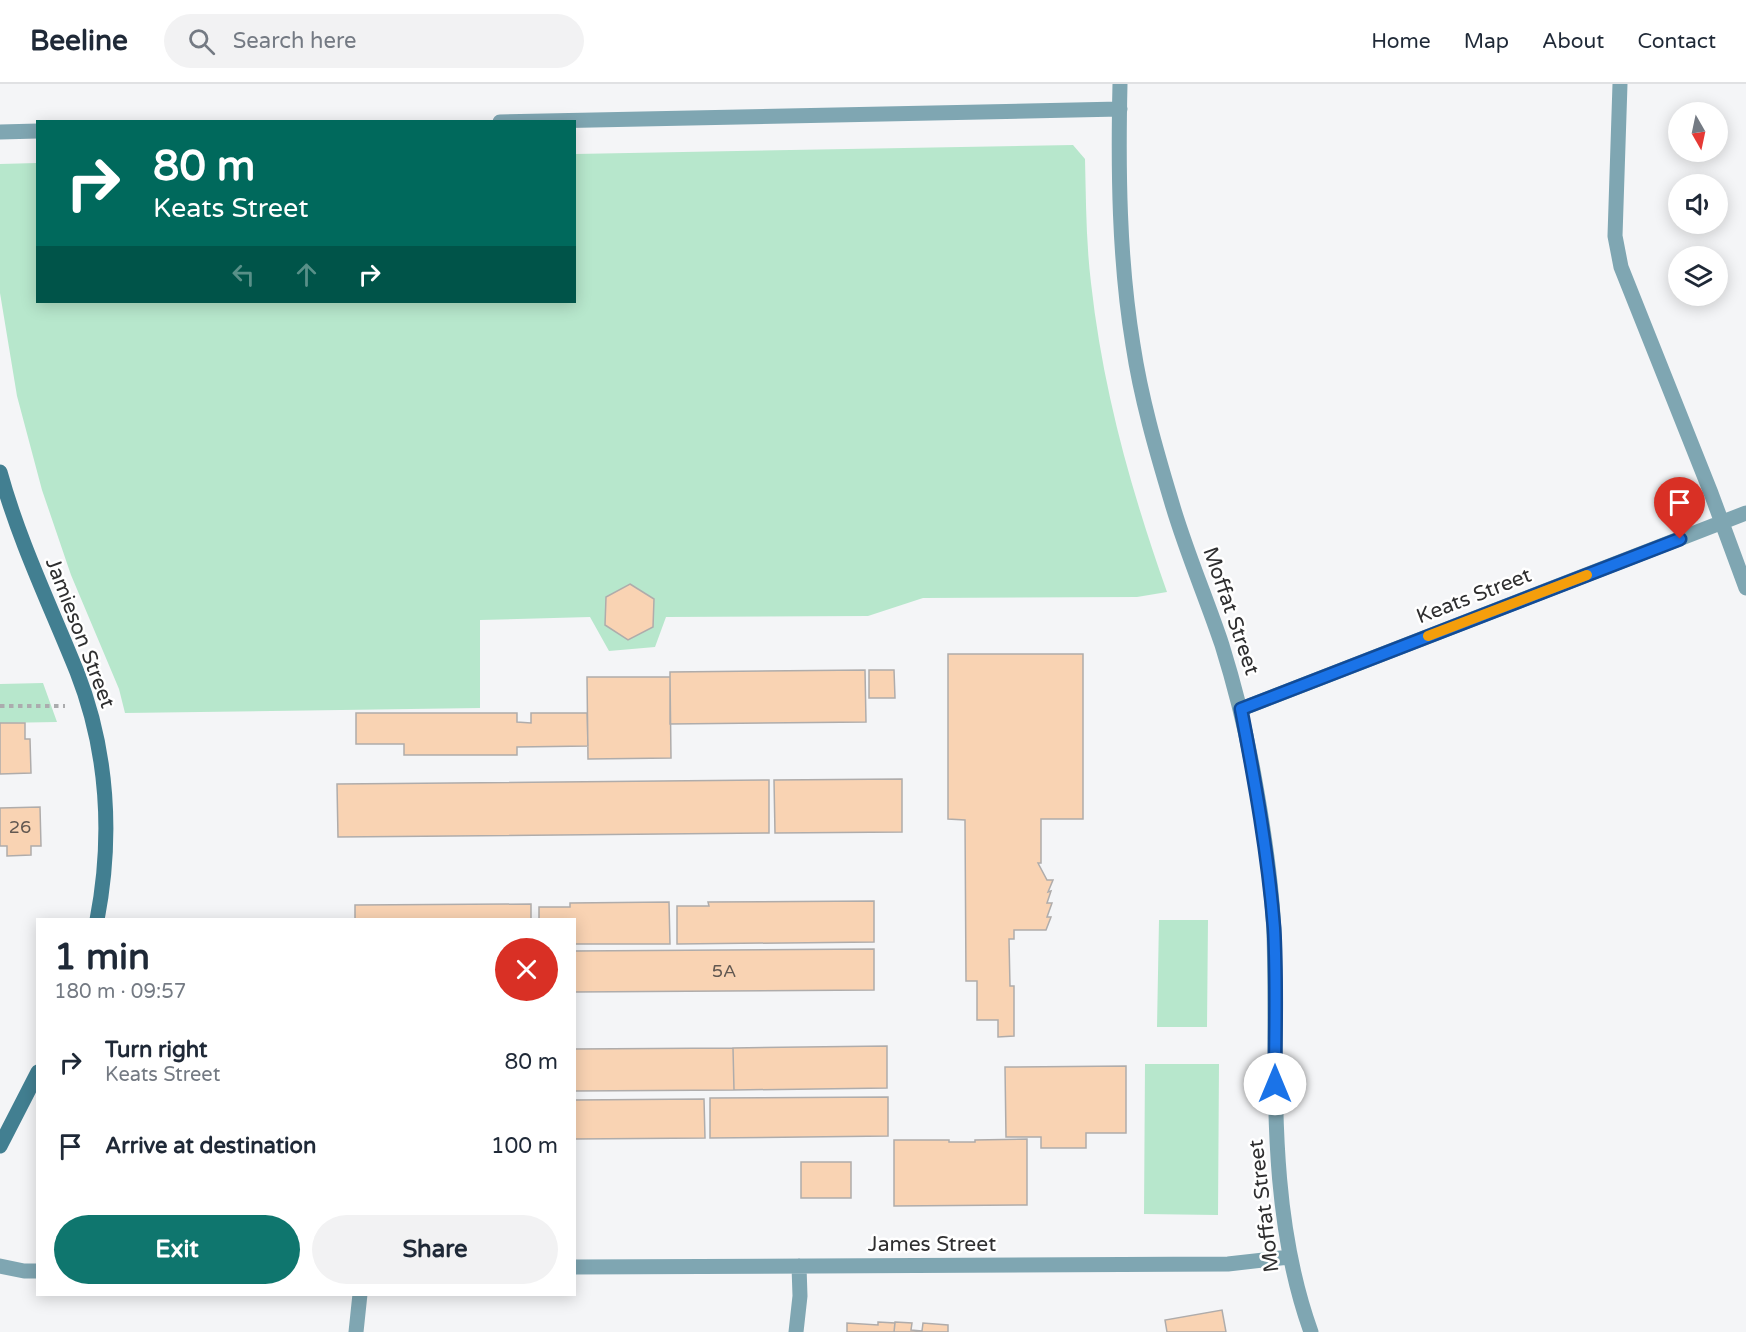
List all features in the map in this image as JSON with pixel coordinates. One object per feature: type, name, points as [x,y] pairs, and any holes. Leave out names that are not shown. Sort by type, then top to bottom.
[{"type":"street","name":"Moffat Street","points":[[1120,84],[1124,266],[1133,346],[1151,430],[1172,505],[1222,646],[1241,709],[1255,781],[1274,930],[1278,1179],[1289,1257],[1299,1299],[1311,1332]]},
{"type":"street","points":[[1620,84],[1615,236],[1621,267],[1746,588]]},
{"type":"street","points":[[576,120],[1120,109]]},
{"type":"street","points":[[0,132],[36,131]]},
{"type":"street","name":"Jamieson Street","points":[[0,472],[28,557],[77,674],[102,767],[106,861],[97,918]]},
{"type":"street","name":"Keats Street","points":[[1241,709],[1746,513]]},
{"type":"street","points":[[0,1146],[36,1076]]},
{"type":"street","name":"James Street","points":[[576,1267],[1228,1264],[1289,1257]]},
{"type":"street","points":[[0,1266],[36,1271]]},
{"type":"street","points":[[796,1332],[800,1296],[799,1266]]},
{"type":"street","points":[[356,1332],[360,1296]]},
{"type":"path","points":[[0,706],[87,705]]},
{"type":"green space","points":[[1073,145],[1085,159],[1089,268],[1096,323],[1111,401],[1130,478],[1167,592],[1137,597],[923,598],[868,616],[666,617],[655,647],[609,651],[590,617],[480,620],[480,708],[125,713],[119,689],[71,575],[42,490],[17,396],[0,293],[0,164],[36,163],[36,303],[576,303],[576,154]]},
{"type":"green space","points":[[43,683],[57,722],[0,723],[0,684]]},
{"type":"green space","points":[[1159,920],[1208,920],[1207,1027],[1157,1027]]},
{"type":"green space","points":[[1145,1064],[1219,1064],[1218,1215],[1144,1214]]},
{"type":"building","points":[[630,584],[654,599],[653,627],[628,640],[605,625],[606,597]]},
{"type":"building","points":[[948,654],[1083,654],[1083,819],[1041,819],[1041,863],[1038,863],[1047,880],[1053,880],[1048,892],[1051,891],[1047,903],[1052,903],[1047,917],[1051,917],[1046,930],[1014,930],[1014,939],[1009,939],[1010,986],[1014,986],[1014,1036],[998,1037],[998,1020],[977,1020],[977,981],[966,981],[965,820],[948,819]]},
{"type":"building","points":[[865,670],[866,722],[670,724],[670,672]]},
{"type":"building","points":[[869,670],[894,670],[895,698],[869,698]]},
{"type":"building","points":[[587,677],[670,677],[671,758],[588,759]]},
{"type":"building","points":[[356,713],[517,713],[517,722],[531,723],[531,713],[587,713],[588,746],[517,747],[517,755],[404,755],[404,744],[356,744]]},
{"type":"building","points":[[0,723],[25,723],[25,739],[30,739],[31,773],[0,774]]},
{"type":"building","points":[[902,779],[902,832],[775,833],[774,780]]},
{"type":"building","points":[[769,780],[769,833],[338,837],[337,784]]},
{"type":"building","points":[[40,807],[41,846],[31,846],[31,855],[7,856],[7,846],[0,846],[0,808]]},
{"type":"building","points":[[874,901],[874,942],[677,944],[677,906],[709,906],[708,902]]},
{"type":"building","points":[[669,902],[670,944],[576,944],[576,918],[539,918],[539,907],[570,907],[570,903]]},
{"type":"building","points":[[531,904],[531,918],[355,918],[355,905]]},
{"type":"building","points":[[874,949],[874,990],[576,992],[576,951]]},
{"type":"building","points":[[887,1046],[887,1088],[734,1090],[733,1048]]},
{"type":"building","points":[[733,1048],[734,1090],[576,1091],[576,1049]]},
{"type":"building","points":[[1126,1066],[1126,1133],[1086,1133],[1086,1148],[1041,1148],[1041,1137],[1006,1137],[1005,1067]]},
{"type":"building","points":[[888,1097],[888,1136],[710,1138],[710,1098]]},
{"type":"building","points":[[704,1099],[705,1138],[576,1139],[576,1100]]},
{"type":"building","points":[[1027,1139],[1027,1205],[894,1206],[894,1140],[975,1142],[975,1140]]},
{"type":"building","points":[[801,1162],[851,1162],[851,1198],[801,1198]]},
{"type":"building","points":[[1222,1310],[1226,1332],[1167,1332],[1165,1320]]},
{"type":"building","points":[[878,1322],[895,1323],[894,1332],[847,1332],[847,1323],[878,1325]]},
{"type":"building","points":[[895,1322],[912,1323],[911,1330],[922,1331],[923,1323],[948,1325],[948,1332],[894,1332]]},
{"type":"slow traffic","points":[[1428,636],[1587,575]]},
{"type":"route","points":[[1275,1084],[1274,930],[1255,781],[1241,709],[1680,539]]}]
